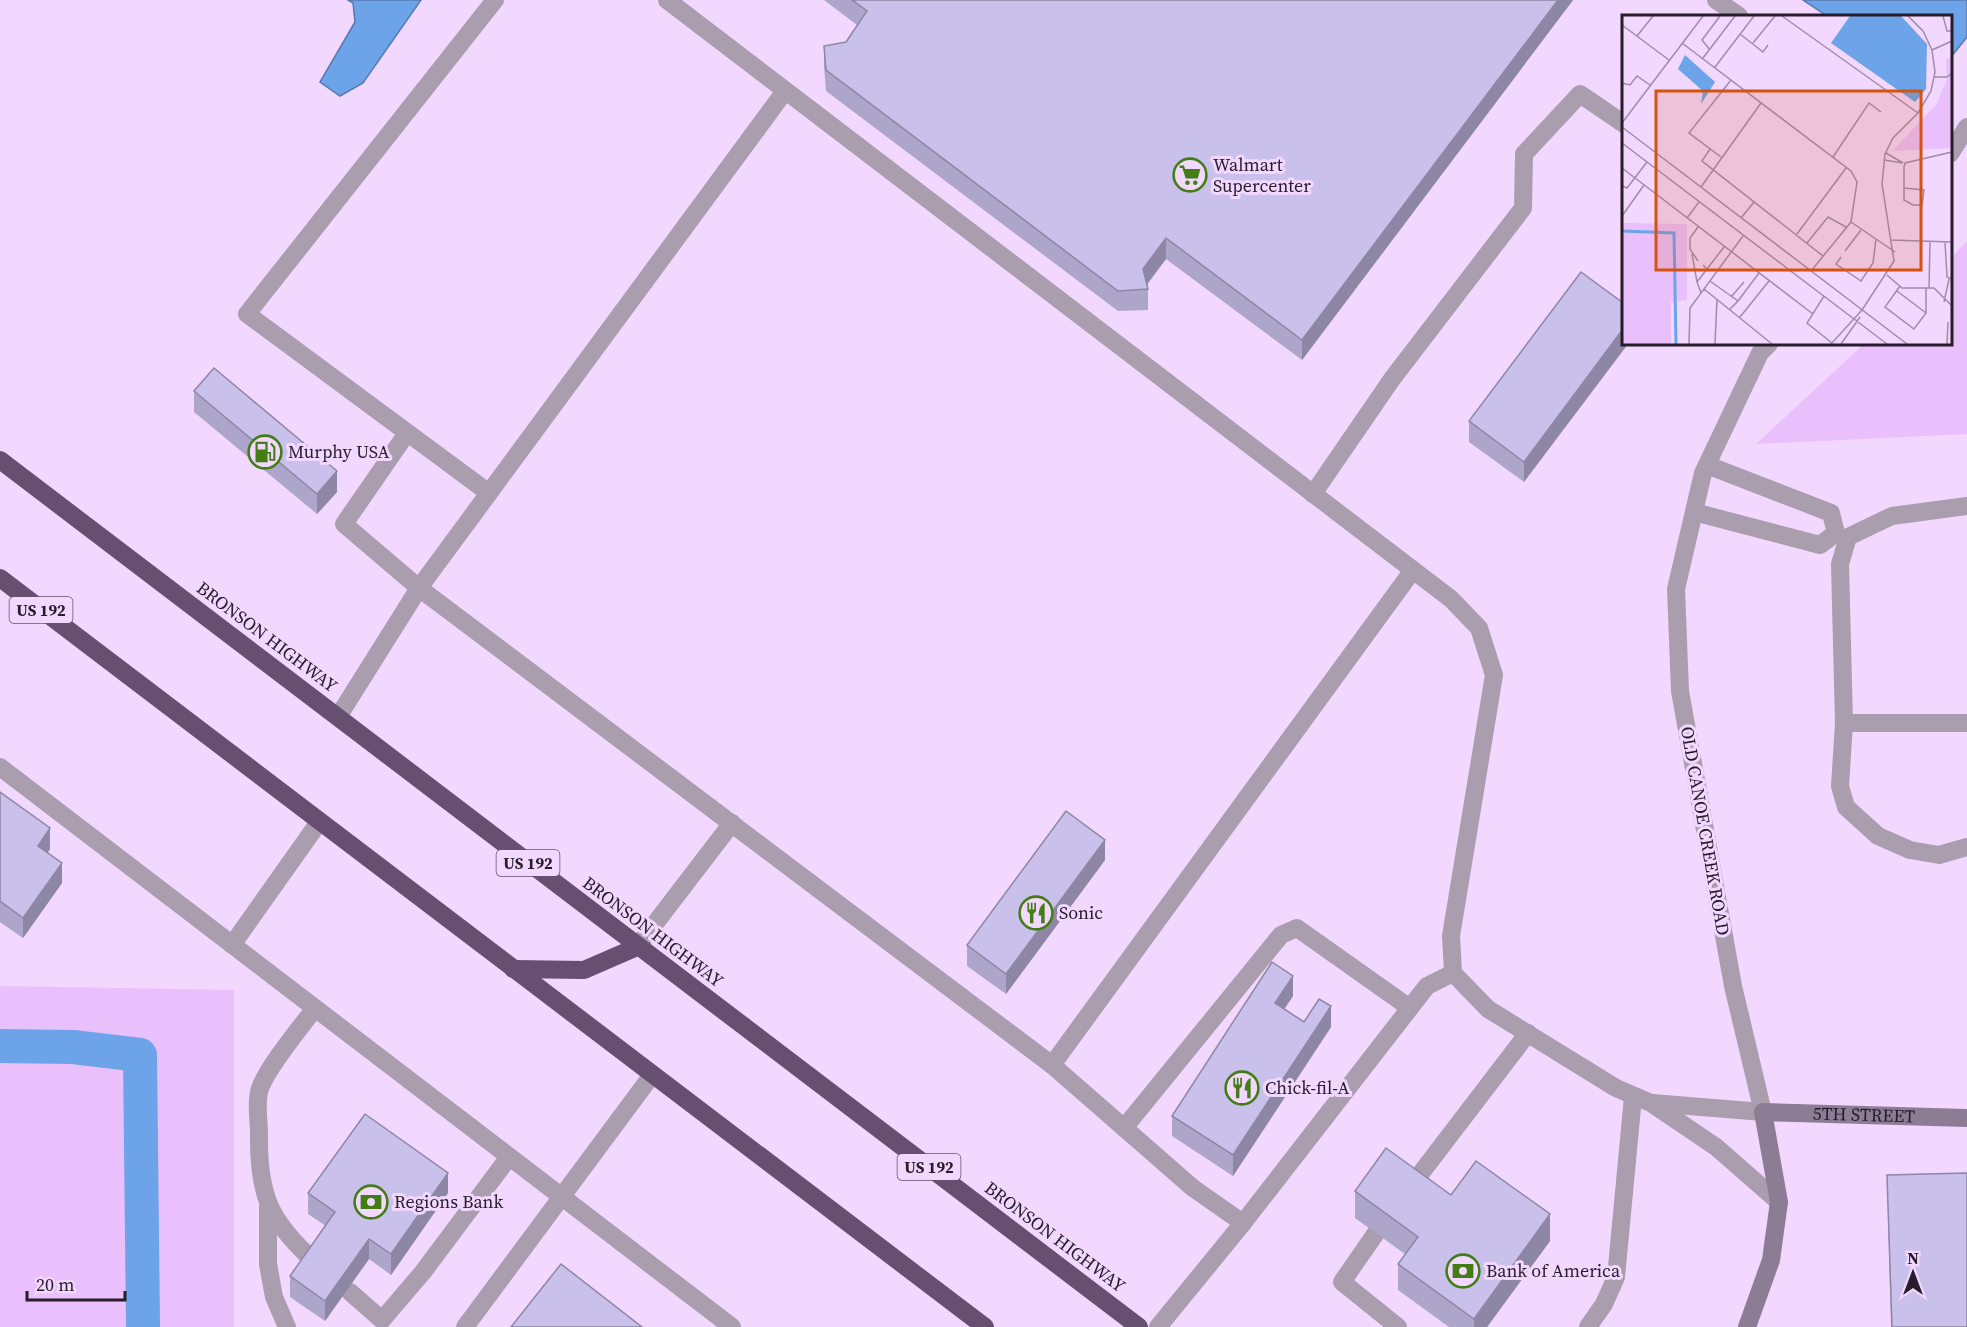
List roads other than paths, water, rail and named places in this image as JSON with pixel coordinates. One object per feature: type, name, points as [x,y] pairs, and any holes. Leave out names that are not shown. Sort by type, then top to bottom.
[{"type":"highway","name":"BRONSON HIGHWAY","points":[[0,460],[1139,1327]]},
{"type":"highway","name":"US 192","points":[[0,578],[985,1327]]},
{"type":"highway","points":[[513,969],[584,970],[638,947]]},
{"type":"street","points":[[489,493],[247,314],[495,0]]},
{"type":"street","points":[[667,0],[1451,599],[1479,628],[1494,675],[1451,936],[1453,974],[1488,1009],[1633,1097],[1651,1103],[1763,1112]]},
{"type":"street","points":[[1716,0],[1738,15]]},
{"type":"street","points":[[338,717],[419,588],[785,91]]},
{"type":"street","points":[[1313,494],[1392,379],[1523,208],[1524,154],[1580,94],[1622,123]]},
{"type":"street","points":[[1952,151],[1967,127]]},
{"type":"street","name":"OLD CANOE CREEK ROAD","points":[[1747,1327],[1771,1260],[1779,1202],[1763,1112],[1733,986],[1680,691],[1676,589],[1707,465],[1760,353],[1768,345]]},
{"type":"street","points":[[407,433],[344,524],[419,588],[1052,1065],[1193,1188],[1243,1222]]},
{"type":"street","points":[[1707,465],[1831,513],[1842,535],[1840,564],[1844,723],[1840,786],[1846,807],[1857,820],[1878,836],[1910,850],[1939,855],[1967,848]]},
{"type":"street","points":[[1694,512],[1820,545],[1892,516],[1967,506]]},
{"type":"street","points":[[1052,1065],[1413,570]]},
{"type":"street","points":[[1844,723],[1967,723]]},
{"type":"street","points":[[0,767],[729,1326]]},
{"type":"street","points":[[232,945],[319,822]]},
{"type":"street","points":[[638,947],[732,823]]},
{"type":"street","points":[[1124,1128],[1281,935],[1297,928],[1410,1008]]},
{"type":"street","points":[[1158,1327],[1427,986],[1453,974]]},
{"type":"street","points":[[287,1327],[274,1297],[268,1264],[268,1207],[258,1172],[259,1091],[315,1008]]},
{"type":"street","points":[[1407,1191],[1528,1033]]},
{"type":"street","points":[[465,1327],[652,1076]]},
{"type":"street","points":[[1588,1327],[1604,1304],[1617,1277],[1633,1097]]},
{"type":"street","points":[[1651,1103],[1716,1147],[1779,1202]]},
{"type":"street","name":"5TH STREET","points":[[1763,1112],[1967,1118]]},
{"type":"street","points":[[350,1292],[379,1323],[423,1272],[509,1157]]},
{"type":"street","points":[[268,1207],[295,1244],[315,1262]]},
{"type":"street","points":[[1376,1233],[1342,1282],[1398,1327]]},
{"type":"water","points":[[348,0],[421,0],[363,83],[340,96],[320,82],[355,22],[353,3]]},
{"type":"water","points":[[1803,0],[1967,0],[1967,37],[1952,56],[1952,15],[1826,15]]},
{"type":"waterway","points":[[0,1046],[73,1047],[140,1055],[143,1327]]},
{"type":"place","name":"Walmart Supercenter","points":[[1190,175]]},
{"type":"place","name":"Murphy USA","points":[[265,452]]},
{"type":"place","name":"Sonic","points":[[1036,913]]},
{"type":"place","name":"Chick-fil-A","points":[[1242,1088]]},
{"type":"place","name":"Regions Bank","points":[[371,1202]]},
{"type":"place","name":"Bank of America","points":[[1463,1271]]}]
